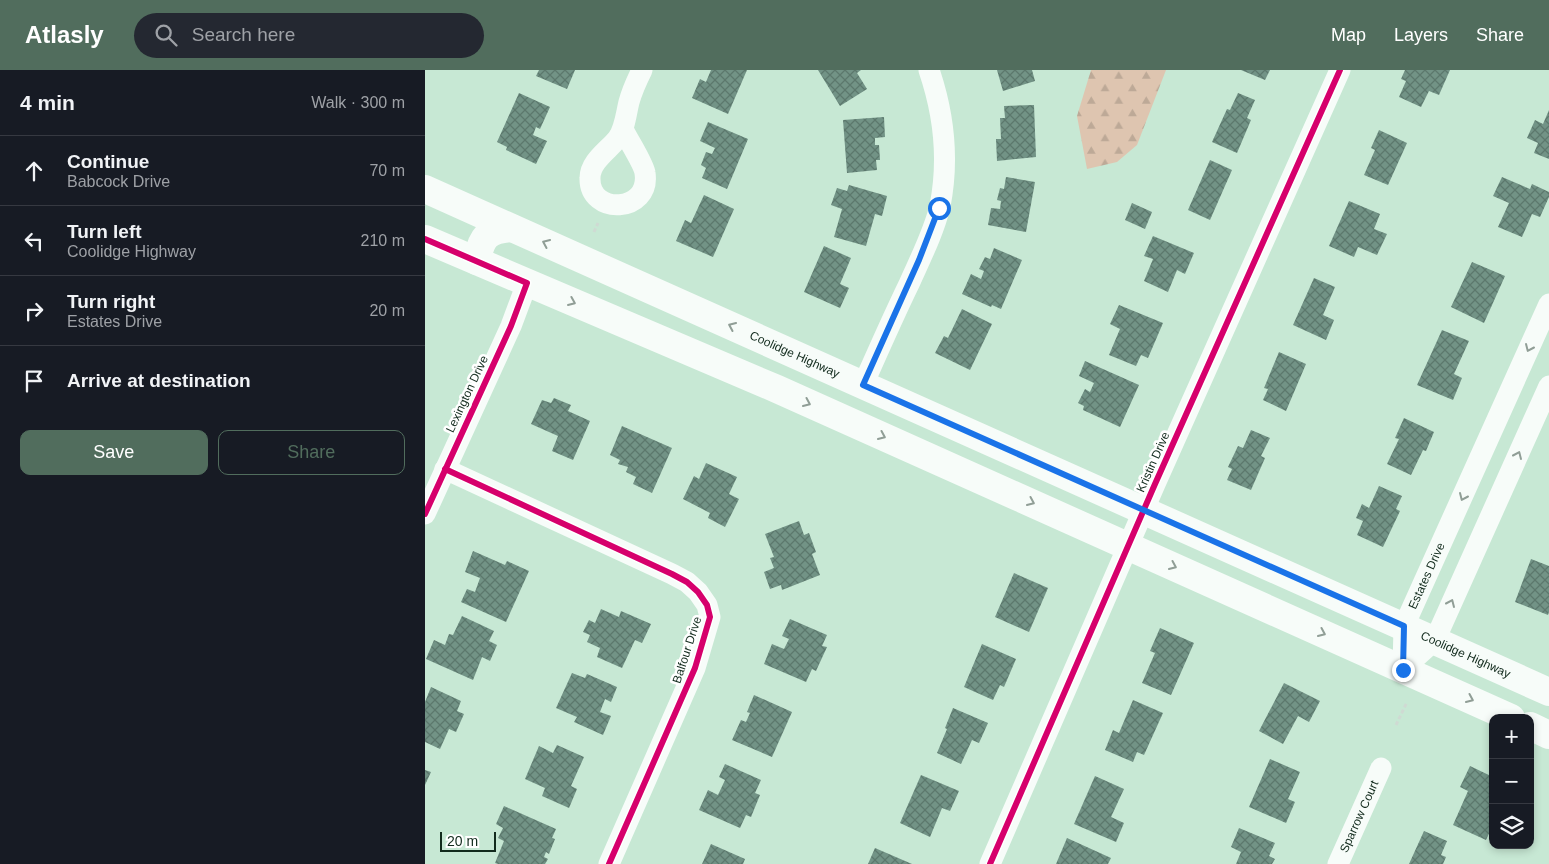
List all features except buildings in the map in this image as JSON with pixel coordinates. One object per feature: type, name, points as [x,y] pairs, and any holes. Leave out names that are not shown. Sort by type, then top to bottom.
[{"type":"main road","name":"Coolidge Highway","points":[[425,189],[1549,692]]},
{"type":"main road","points":[[477,261],[481,242],[493,230],[511,228]]},
{"type":"main road","points":[[425,239],[838,416],[1502,714]]},
{"type":"main road","points":[[838,416],[856,408],[861,401],[863,385]]},
{"type":"main road","points":[[1534,728],[1549,735]]},
{"type":"street","points":[[623,129],[630,100],[642,70]]},
{"type":"street","points":[[863,385],[919,260],[939,208],[944,182],[945,154],[942,119],[937,94],[929,70]]},
{"type":"street","name":"Kristin Drive","points":[[990,864],[1144,510],[1340,70]]},
{"type":"street","name":"Lexington Drive","points":[[425,514],[511,326],[527,283]]},
{"type":"street","name":"Estates Drive","points":[[1403,670],[1404,626],[1549,304]]},
{"type":"street","points":[[1403,670],[1435,640],[1549,386]]},
{"type":"street","name":"Balfour Drive","points":[[445,469],[673,574],[687,582],[698,592],[707,605],[710,617],[695,668],[609,864]]},
{"type":"street","name":"Sparrow Court","points":[[1338,864],[1381,768]]},
{"type":"path","points":[[594,232],[598,223]]},
{"type":"path","points":[[1395,725],[1407,702]]},
{"type":"green space","points":[[1091,70],[1166,70],[1137,145],[1117,162],[1087,169],[1077,116]]},
{"type":"cycle path","points":[[990,864],[1155,484],[1340,70]]},
{"type":"cycle path","points":[[425,239],[527,283],[511,326],[425,514]]},
{"type":"cycle path","points":[[445,469],[672,574],[687,582],[698,592],[707,605],[710,617],[695,668],[609,864]]},
{"type":"route","points":[[939,208],[919,260],[863,385],[1404,626],[1403,670]]}]
